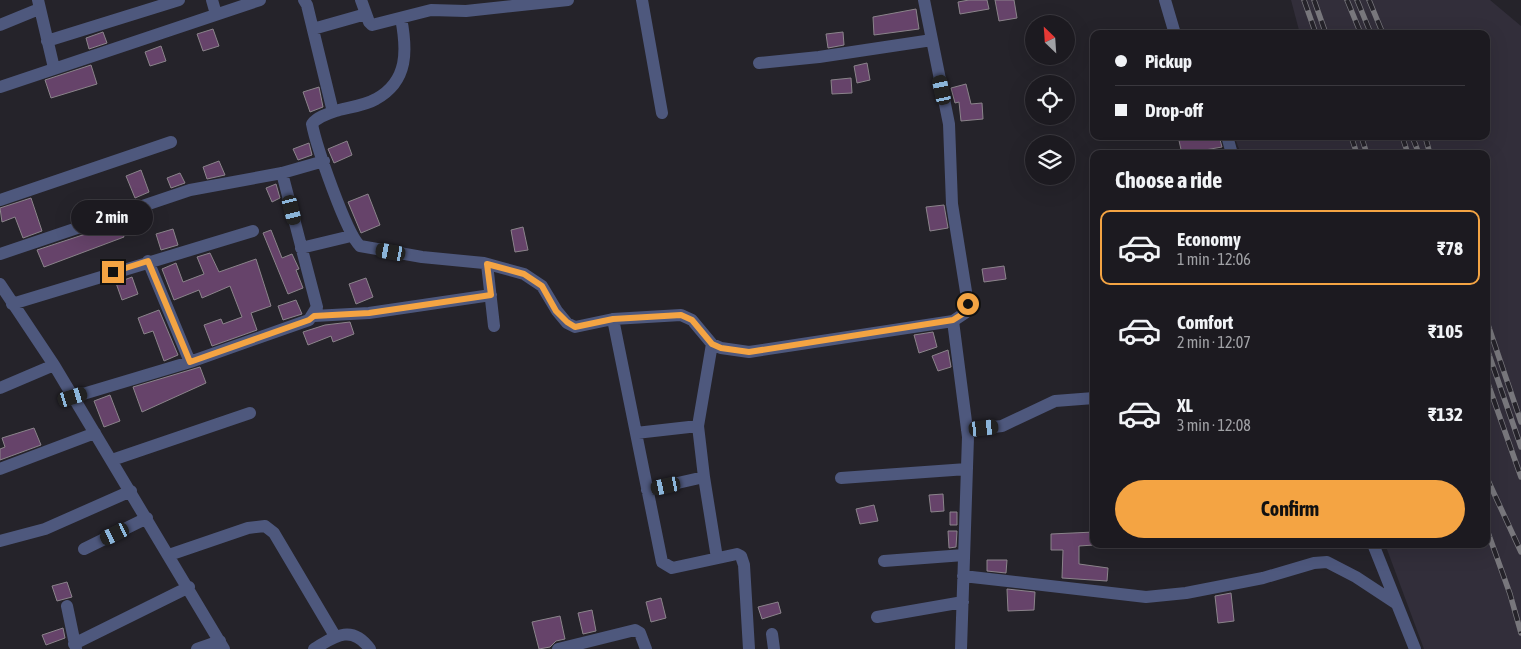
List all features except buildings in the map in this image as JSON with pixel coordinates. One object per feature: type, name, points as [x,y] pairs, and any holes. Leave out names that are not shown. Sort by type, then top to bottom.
[{"type":"street","points":[[47,41],[179,0]]},
{"type":"street","points":[[212,0],[216,14]]},
{"type":"street","points":[[0,87],[260,0]]},
{"type":"street","points":[[304,0],[333,112]]},
{"type":"street","points":[[361,0],[372,25],[431,10],[466,11],[568,0]]},
{"type":"street","points":[[642,0],[662,113]]},
{"type":"street","points":[[401,18],[406,57],[393,85],[375,100],[333,112],[315,120],[312,124],[351,236],[360,246],[422,257],[487,264],[524,274],[542,286],[556,311],[575,327],[613,319],[681,315],[692,320],[712,344],[721,348],[749,352],[953,320],[964,313],[968,304],[952,204],[949,124],[924,0]]},
{"type":"street","points":[[1165,0],[1173,30]]},
{"type":"street","points":[[0,25],[38,5],[54,68]]},
{"type":"street","points":[[313,29],[366,14]]},
{"type":"street","points":[[759,63],[819,57],[932,40]]},
{"type":"street","points":[[0,200],[170,142]]},
{"type":"street","points":[[0,254],[190,190],[282,173],[324,161]]},
{"type":"street","points":[[282,173],[316,307],[314,316]]},
{"type":"street","points":[[196,649],[222,645],[189,587],[54,365],[5,295],[148,261],[253,232]]},
{"type":"street","points":[[301,248],[351,236]]},
{"type":"street","points":[[148,261],[190,362]]},
{"type":"street","points":[[487,264],[494,326]]},
{"type":"street","points":[[73,397],[190,362],[309,320],[314,316],[369,313],[491,295]]},
{"type":"street","points":[[613,319],[662,562],[672,568],[737,554],[742,556],[750,649]]},
{"type":"street","points":[[953,320],[967,430],[961,649]]},
{"type":"street","points":[[712,344],[698,426],[717,558]]},
{"type":"street","points":[[0,388],[54,365]]},
{"type":"street","points":[[967,430],[1002,426],[1055,401],[1090,398]]},
{"type":"street","points":[[112,460],[250,413]]},
{"type":"street","points":[[636,433],[698,426]]},
{"type":"street","points":[[0,469],[95,433]]},
{"type":"street","points":[[841,478],[967,468]]},
{"type":"street","points":[[647,490],[704,477]]},
{"type":"street","points":[[0,541],[45,529],[130,491]]},
{"type":"street","points":[[84,549],[147,518]]},
{"type":"street","points":[[169,555],[248,528],[265,526],[274,533],[335,636]]},
{"type":"street","points":[[1375,548],[1415,649]]},
{"type":"street","points":[[884,561],[964,555]]},
{"type":"street","points":[[963,576],[1146,597],[1186,593],[1263,578],[1314,563],[1327,562],[1356,577],[1397,604]]},
{"type":"street","points":[[66,606],[75,646],[189,587]]},
{"type":"street","points":[[877,617],[963,602]]},
{"type":"street","points":[[558,649],[635,630],[640,633],[646,649]]},
{"type":"street","points":[[314,649],[335,636],[352,634],[365,642],[370,649]]},
{"type":"street","points":[[772,634],[774,649]]},
{"type":"shaded area","points":[[1291,0],[1490,0],[1521,26],[1521,649],[1424,649],[1386,548],[1490,548],[1490,150],[1239,150],[1236,140],[1490,140],[1490,30],[1299,30]]},
{"type":"railway","points":[[1304,0],[1315,30]]},
{"type":"railway","points":[[1314,0],[1325,30]]},
{"type":"railway","points":[[1347,0],[1359,30]]},
{"type":"railway","points":[[1357,0],[1369,30]]},
{"type":"railway","points":[[1369,0],[1381,30]]},
{"type":"railway","points":[[1352,140],[1356,150]]},
{"type":"railway","points":[[1362,140],[1366,150]]},
{"type":"railway","points":[[1403,140],[1407,150]]},
{"type":"railway","points":[[1414,140],[1417,150]]},
{"type":"railway","points":[[1426,140],[1429,150]]},
{"type":"railway","points":[[1490,331],[1521,422]]},
{"type":"railway","points":[[1490,358],[1521,447]]},
{"type":"railway","points":[[1490,389],[1521,477]]},
{"type":"railway","points":[[1490,485],[1521,552]]},
{"type":"railway","points":[[1490,538],[1510,594],[1521,633]]},
{"type":"route","points":[[113,272],[148,261],[190,362],[309,320],[314,316],[369,313],[491,295],[487,264],[524,274],[542,286],[556,311],[575,327],[613,319],[681,315],[692,320],[712,344],[721,348],[749,352],[953,320],[964,313],[968,304]]}]
